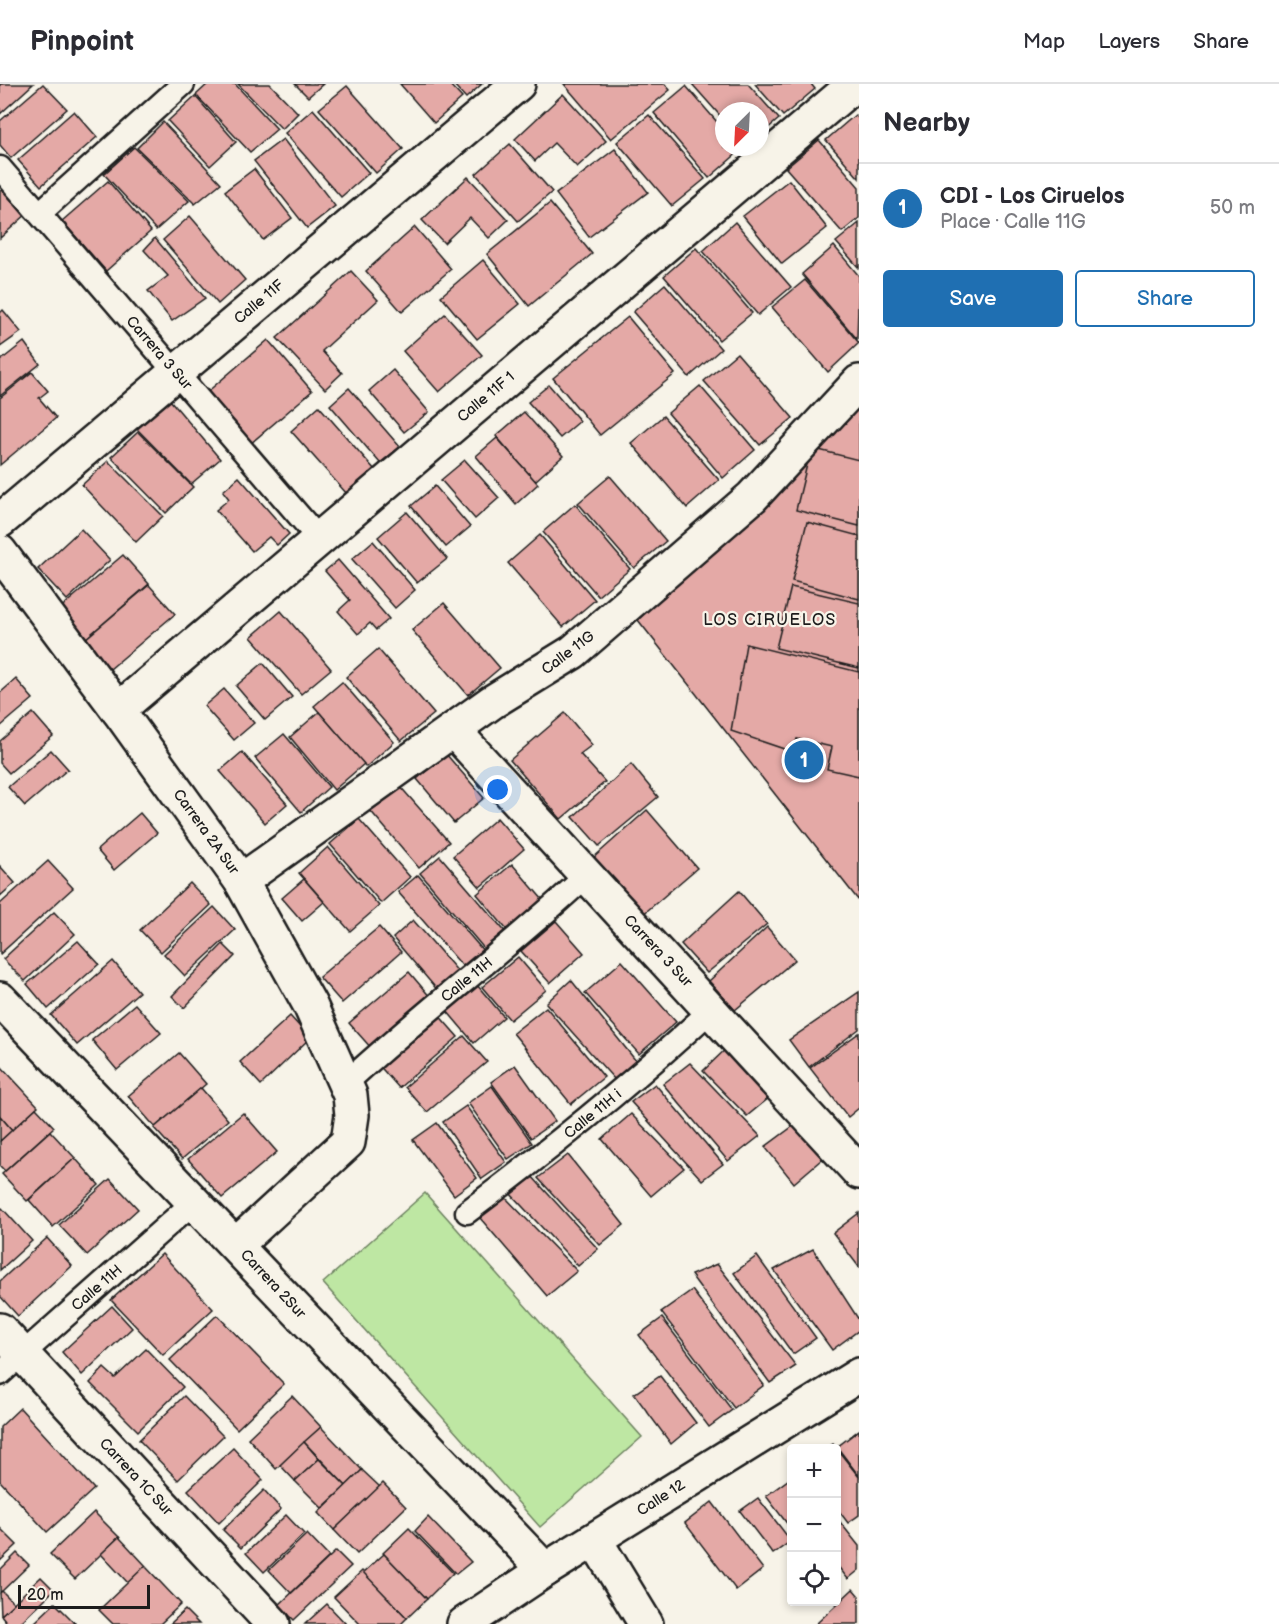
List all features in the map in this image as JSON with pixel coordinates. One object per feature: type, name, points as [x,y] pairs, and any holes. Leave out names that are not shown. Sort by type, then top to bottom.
[{"type":"street","name":"Calle 11F","points":[[0,521],[518,84]]},
{"type":"street","name":"Calle 11F 1","points":[[118,710],[855,84]]},
{"type":"street","name":"Calle 11G","points":[[241,881],[492,702],[573,652],[752,497],[859,382]]},
{"type":"street","name":"Carrera 2A Sur","points":[[0,552],[118,710],[241,881],[310,1005],[350,1095],[352,1115],[348,1142],[236,1245]]},
{"type":"street","name":"Carrera 3 Sur","points":[[454,731],[712,1009],[859,1172]]},
{"type":"street","name":"Carrera 2Sur","points":[[0,999],[544,1570]]},
{"type":"street","name":"Carrera 1C Sur","points":[[0,1330],[11,1364],[273,1624]]},
{"type":"street","name":"Calle 12","points":[[464,1624],[544,1570],[859,1375]]},
{"type":"street","points":[[595,1540],[646,1624]]},
{"type":"lane","points":[[40,213],[183,84]]},
{"type":"lane","name":"Carrera 3 Sur","points":[[0,168],[319,539]]},
{"type":"lane","name":"Calle 11H","points":[[345,1084],[408,1026],[475,974],[587,875]]},
{"type":"lane","name":"Calle 11H i","points":[[467,1212],[645,1072],[712,1009]]},
{"type":"lane","name":"Calle 11H","points":[[11,1364],[195,1202]]},
{"type":"green space","points":[[425,1193],[642,1437],[540,1527],[323,1283]]},
{"type":"building","points":[[0,84],[33,84],[0,114]]},
{"type":"building","points":[[43,84],[67,109],[11,158],[0,145],[0,121]]},
{"type":"building","points":[[208,84],[235,84],[277,129],[250,152],[196,95]]},
{"type":"building","points":[[238,84],[270,84],[298,113],[282,129]]},
{"type":"building","points":[[295,84],[323,84],[308,97]]},
{"type":"building","points":[[400,84],[449,84],[462,98],[434,123]]},
{"type":"building","points":[[453,84],[482,84],[466,98]]},
{"type":"building","points":[[564,84],[665,84],[670,90],[611,139]]},
{"type":"building","points":[[692,84],[748,84],[764,102],[715,102],[715,110]]},
{"type":"building","points":[[755,84],[811,84],[815,89],[783,116]]},
{"type":"building","points":[[347,86],[403,149],[376,173],[319,109]]},
{"type":"building","points":[[686,86],[715,120],[715,156],[734,156],[709,178],[654,113]]},
{"type":"building","points":[[563,94],[606,141],[577,167],[554,143],[535,161],[515,139]]},
{"type":"building","points":[[195,96],[236,142],[210,166],[168,121]]},
{"type":"building","points":[[769,108],[779,119],[769,127]]},
{"type":"building","points":[[313,109],[369,173],[341,197],[285,133]]},
{"type":"building","points":[[74,111],[97,137],[41,186],[18,160]]},
{"type":"building","points":[[649,115],[705,179],[672,206],[617,142]]},
{"type":"building","points":[[855,115],[859,119],[859,178],[826,140]]},
{"type":"building","points":[[163,122],[221,183],[195,204],[137,148]]},
{"type":"building","points":[[283,139],[335,206],[307,228],[254,161]]},
{"type":"building","points":[[819,140],[859,187],[859,218],[842,232],[786,168]]},
{"type":"building","points":[[510,144],[552,192],[518,221],[476,174]]},
{"type":"building","points":[[134,147],[189,201],[156,230],[104,174]]},
{"type":"building","points":[[615,149],[648,192],[589,237],[556,194]]},
{"type":"building","points":[[254,169],[292,218],[263,240],[225,191]]},
{"type":"building","points":[[468,177],[508,220],[489,238],[470,218],[444,243],[422,220]]},
{"type":"building","points":[[789,180],[827,228],[782,264],[743,216]]},
{"type":"building","points":[[108,181],[151,231],[106,271],[62,221]]},
{"type":"building","points":[[5,187],[28,213],[0,238],[0,191]]},
{"type":"building","points":[[550,203],[592,254],[529,306],[487,254]]},
{"type":"building","points":[[190,216],[245,280],[218,304],[163,240]]},
{"type":"building","points":[[735,222],[791,287],[758,315],[703,251]]},
{"type":"building","points":[[859,223],[859,268],[836,242]]},
{"type":"building","points":[[415,227],[451,269],[402,312],[366,271]]},
{"type":"building","points":[[155,238],[205,298],[172,321],[148,291],[168,276],[144,250]]},
{"type":"building","points":[[834,246],[859,276],[857,339],[802,274]]},
{"type":"building","points":[[696,248],[752,313],[719,340],[664,276]]},
{"type":"building","points":[[483,260],[520,304],[477,339],[441,296]]},
{"type":"building","points":[[351,271],[378,300],[322,351],[342,373],[325,389],[277,338]]},
{"type":"building","points":[[805,280],[859,343],[828,372],[772,307]]},
{"type":"building","points":[[665,284],[721,349],[689,377],[633,312]]},
{"type":"building","points":[[3,310],[21,332],[0,347],[0,313]]},
{"type":"building","points":[[445,314],[482,355],[439,392],[403,351]]},
{"type":"building","points":[[628,317],[675,374],[600,435],[553,378]]},
{"type":"building","points":[[268,340],[312,391],[243,450],[199,399]]},
{"type":"building","points":[[24,342],[40,364],[0,396],[0,361]]},
{"type":"building","points":[[737,353],[793,418],[760,445],[704,381]]},
{"type":"building","points":[[393,370],[429,412],[404,432],[369,391]]},
{"type":"building","points":[[32,372],[48,391],[39,398],[56,418],[0,465],[0,398]]},
{"type":"building","points":[[549,385],[580,421],[560,438],[528,402]]},
{"type":"building","points":[[700,386],[755,450],[723,478],[668,413]]},
{"type":"building","points":[[349,388],[400,447],[380,463],[330,405]]},
{"type":"building","points":[[859,393],[859,901],[638,620]]},
{"type":"building","points":[[170,400],[220,459],[191,484],[135,427]]},
{"type":"building","points":[[319,406],[375,470],[347,494],[291,431]]},
{"type":"building","points":[[524,412],[563,456],[535,481],[496,436]]},
{"type":"building","points":[[663,416],[719,480],[687,508],[631,443]]},
{"type":"building","points":[[138,432],[193,487],[166,513],[111,457]]},
{"type":"building","points":[[497,438],[538,484],[516,504],[476,456]]},
{"type":"building","points":[[811,448],[859,460],[859,526],[796,510]]},
{"type":"building","points":[[465,460],[499,498],[475,519],[441,480]]},
{"type":"building","points":[[108,461],[163,516],[136,542],[82,485]]},
{"type":"building","points":[[610,476],[666,541],[634,568],[578,503]]},
{"type":"building","points":[[239,477],[289,534],[277,545],[269,537],[252,551],[216,510],[229,499],[223,491]]},
{"type":"building","points":[[435,486],[470,527],[446,547],[411,506]]},
{"type":"building","points":[[575,504],[630,569],[598,596],[543,532]]},
{"type":"building","points":[[407,512],[447,559],[417,583],[378,537]]},
{"type":"building","points":[[807,522],[859,536],[859,599],[792,581]]},
{"type":"building","points":[[81,529],[110,560],[67,600],[38,569]]},
{"type":"building","points":[[540,535],[595,600],[563,627],[508,563]]},
{"type":"building","points":[[373,541],[415,590],[395,608],[352,559]]},
{"type":"building","points":[[123,555],[149,584],[84,640],[58,610]]},
{"type":"building","points":[[338,560],[389,619],[376,630],[370,623],[358,634],[338,611],[350,600],[325,571]]},
{"type":"building","points":[[149,585],[175,614],[110,669],[84,640]]},
{"type":"building","points":[[791,587],[859,603],[859,668],[776,648]]},
{"type":"building","points":[[444,603],[500,668],[468,695],[412,630]]},
{"type":"building","points":[[281,611],[331,669],[301,694],[251,637]]},
{"type":"building","points":[[746,644],[859,672],[859,776],[827,769],[832,747],[797,739],[793,752],[731,731]]},
{"type":"building","points":[[378,649],[434,714],[401,741],[346,677]]},
{"type":"building","points":[[263,663],[292,697],[265,720],[236,686]]},
{"type":"building","points":[[16,679],[33,699],[0,727],[0,693]]},
{"type":"building","points":[[342,682],[394,742],[366,767],[314,706]]},
{"type":"building","points":[[224,689],[254,723],[234,740],[204,706]]},
{"type":"building","points":[[319,712],[364,764],[334,790],[290,737]]},
{"type":"building","points":[[33,713],[53,736],[9,773],[0,763],[0,741]]},
{"type":"building","points":[[565,713],[592,745],[580,754],[605,782],[561,819],[510,760]]},
{"type":"building","points":[[284,734],[329,787],[301,812],[255,758]]},
{"type":"building","points":[[51,750],[68,769],[25,806],[8,787]]},
{"type":"building","points":[[242,752],[287,804],[265,823],[220,771]]},
{"type":"building","points":[[446,754],[484,798],[454,823],[417,779]]},
{"type":"building","points":[[631,764],[658,797],[599,846],[573,817]]},
{"type":"building","points":[[398,784],[449,842],[419,868],[369,809]]},
{"type":"building","points":[[647,810],[697,868],[641,916],[592,859]]},
{"type":"building","points":[[140,813],[157,833],[114,870],[97,850]]},
{"type":"building","points":[[497,818],[524,849],[480,887],[453,856]]},
{"type":"building","points":[[359,819],[410,877],[381,903],[330,844]]},
{"type":"building","points":[[328,847],[379,906],[350,931],[299,873]]},
{"type":"building","points":[[440,856],[508,935],[487,952],[420,873]]},
{"type":"building","points":[[48,861],[73,888],[0,954],[0,904]]},
{"type":"building","points":[[512,864],[543,900],[507,930],[477,894]]},
{"type":"building","points":[[0,866],[15,883],[0,896]]},
{"type":"building","points":[[418,875],[485,953],[466,970],[398,892]]},
{"type":"building","points":[[304,879],[324,902],[302,921],[282,898]]},
{"type":"building","points":[[190,883],[211,905],[161,952],[140,930]]},
{"type":"building","points":[[739,891],[767,924],[707,973],[681,944]]},
{"type":"building","points":[[214,907],[235,930],[185,976],[164,954]]},
{"type":"building","points":[[54,912],[75,934],[25,981],[3,959]]},
{"type":"building","points":[[413,920],[460,974],[439,992],[393,938]]},
{"type":"building","points":[[556,921],[584,953],[550,983],[521,951]]},
{"type":"building","points":[[379,927],[401,952],[342,1003],[319,977]]},
{"type":"building","points":[[767,927],[795,960],[735,1010],[709,981]]},
{"type":"building","points":[[78,941],[99,964],[48,1009],[27,984]]},
{"type":"building","points":[[223,944],[235,956],[184,1008],[172,996]]},
{"type":"building","points":[[518,957],[546,990],[510,1020],[482,987]]},
{"type":"building","points":[[113,961],[139,992],[77,1045],[51,1015]]},
{"type":"building","points":[[622,961],[676,1022],[639,1054],[585,993]]},
{"type":"building","points":[[409,972],[431,998],[372,1049],[349,1023]]},
{"type":"building","points":[[571,980],[636,1061],[615,1080],[546,1003]]},
{"type":"building","points":[[477,985],[504,1017],[474,1043],[447,1011]]},
{"type":"building","points":[[859,992],[859,1029],[809,1067],[789,1040]]},
{"type":"building","points":[[135,1004],[161,1033],[117,1070],[92,1040]]},
{"type":"building","points":[[546,1007],[604,1077],[571,1104],[513,1033]]},
{"type":"building","points":[[436,1012],[458,1037],[399,1088],[376,1062]]},
{"type":"building","points":[[290,1016],[310,1038],[261,1085],[240,1062]]},
{"type":"building","points":[[859,1033],[859,1108],[848,1117],[810,1068]]},
{"type":"building","points":[[464,1036],[487,1062],[427,1112],[405,1087]]},
{"type":"building","points":[[732,1043],[775,1093],[747,1116],[703,1071]]},
{"type":"building","points":[[179,1053],[206,1084],[155,1127],[128,1096]]},
{"type":"building","points":[[690,1063],[760,1136],[728,1161],[663,1084]]},
{"type":"building","points":[[0,1065],[38,1106],[12,1130],[0,1116]]},
{"type":"building","points":[[515,1065],[555,1121],[531,1138],[491,1082]]},
{"type":"building","points":[[655,1084],[723,1164],[702,1180],[631,1102]]},
{"type":"building","points":[[492,1086],[532,1143],[508,1159],[468,1103]]},
{"type":"building","points":[[201,1088],[228,1120],[182,1159],[154,1128]]},
{"type":"building","points":[[466,1106],[506,1162],[482,1179],[443,1122]]},
{"type":"building","points":[[36,1108],[54,1127],[5,1171],[0,1166],[0,1141]]},
{"type":"building","points":[[243,1113],[277,1152],[222,1198],[188,1159]]},
{"type":"building","points":[[631,1114],[684,1168],[651,1196],[602,1139]]},
{"type":"building","points":[[0,1116],[12,1130],[0,1141]]},
{"type":"building","points":[[800,1121],[828,1154],[794,1183],[765,1147]]},
{"type":"building","points":[[437,1123],[477,1178],[454,1195],[413,1140]]},
{"type":"building","points":[[50,1131],[75,1158],[27,1201],[2,1174]]},
{"type":"building","points":[[568,1155],[624,1225],[600,1245],[538,1178]]},
{"type":"building","points":[[75,1158],[99,1185],[53,1227],[29,1200]]},
{"type":"building","points":[[530,1174],[598,1249],[578,1266],[508,1191]]},
{"type":"building","points":[[110,1179],[138,1209],[87,1255],[59,1225]]},
{"type":"building","points":[[503,1195],[577,1271],[547,1296],[480,1218]]},
{"type":"building","points":[[2,1208],[32,1241],[0,1270],[0,1210]]},
{"type":"building","points":[[859,1213],[859,1267],[833,1233]]},
{"type":"building","points":[[47,1238],[72,1266],[18,1316],[0,1296],[0,1281]]},
{"type":"building","points":[[813,1249],[859,1320],[859,1330],[832,1350],[774,1270]]},
{"type":"building","points":[[162,1254],[213,1309],[163,1355],[111,1300]]},
{"type":"building","points":[[757,1256],[816,1338],[793,1354],[734,1273]]},
{"type":"building","points":[[717,1264],[796,1366],[770,1383],[691,1275]]},
{"type":"building","points":[[692,1290],[764,1385],[734,1408],[661,1312]]},
{"type":"building","points":[[112,1306],[132,1328],[82,1375],[62,1352]]},
{"type":"building","points":[[217,1315],[284,1384],[237,1429],[170,1360]]},
{"type":"building","points":[[662,1318],[732,1410],[709,1427],[639,1335]]},
{"type":"building","points":[[146,1349],[183,1387],[138,1431],[90,1383],[104,1368],[115,1378]]},
{"type":"building","points":[[660,1376],[696,1423],[671,1444],[634,1394]]},
{"type":"building","points":[[184,1396],[223,1436],[178,1480],[139,1440]]},
{"type":"building","points":[[292,1396],[321,1427],[276,1469],[248,1438]]},
{"type":"building","points":[[20,1408],[94,1489],[47,1532],[0,1481],[0,1427]]},
{"type":"building","points":[[321,1427],[362,1470],[346,1486],[304,1442]]},
{"type":"building","points":[[859,1430],[859,1476],[841,1452],[841,1444]]},
{"type":"building","points":[[304,1442],[319,1459],[295,1481],[280,1465]]},
{"type":"building","points":[[233,1448],[263,1480],[219,1523],[188,1490]]},
{"type":"building","points":[[841,1454],[859,1477],[859,1515],[848,1523],[841,1514]]},
{"type":"building","points":[[319,1459],[346,1486],[322,1508],[295,1481]]},
{"type":"building","points":[[362,1470],[380,1487],[334,1530],[318,1513]]},
{"type":"building","points":[[787,1481],[787,1523],[766,1496]]},
{"type":"building","points":[[383,1483],[406,1507],[357,1554],[334,1530]]},
{"type":"building","points":[[264,1490],[281,1509],[241,1548],[223,1530]]},
{"type":"building","points":[[758,1498],[787,1536],[787,1544],[773,1554],[740,1511]]},
{"type":"building","points":[[712,1502],[763,1569],[736,1590],[685,1523]]},
{"type":"building","points":[[94,1512],[119,1537],[75,1579],[50,1554]]},
{"type":"building","points":[[286,1515],[304,1534],[264,1572],[246,1553]]},
{"type":"building","points":[[428,1517],[471,1562],[456,1574],[415,1531]]},
{"type":"building","points":[[841,1523],[859,1546],[859,1570],[848,1579],[841,1570]]},
{"type":"building","points":[[0,1528],[17,1545],[0,1561]]},
{"type":"building","points":[[409,1528],[453,1573],[427,1599],[383,1553]]},
{"type":"building","points":[[307,1534],[329,1557],[291,1593],[269,1570]]},
{"type":"building","points":[[119,1537],[146,1566],[128,1583],[101,1554]]},
{"type":"building","points":[[336,1551],[351,1566],[294,1620],[279,1605]]},
{"type":"building","points":[[17,1553],[29,1565],[0,1593],[0,1570]]},
{"type":"building","points":[[384,1554],[427,1599],[407,1618],[363,1573]]},
{"type":"building","points":[[145,1566],[181,1604],[160,1624],[113,1624],[99,1610]]},
{"type":"building","points":[[362,1571],[407,1618],[401,1624],[360,1624],[334,1597]]},
{"type":"building","points":[[41,1577],[54,1590],[19,1624],[8,1624],[1,1615]]},
{"type":"building","points":[[853,1589],[859,1596],[859,1624],[816,1624],[835,1606],[841,1606],[841,1600]]},
{"type":"building","points":[[2,1591],[14,1603],[1,1615],[0,1593]]},
{"type":"building","points":[[55,1603],[76,1624],[33,1624]]},
{"type":"building","points":[[327,1604],[346,1624],[305,1624]]},
{"type":"building","points":[[185,1610],[199,1624],[170,1624]]},
{"type":"place","name":"CDI - Los Ciruelos","points":[[804,760]]},
{"type":"district","name":"LOS CIRUELOS","points":[[770,620]]}]
